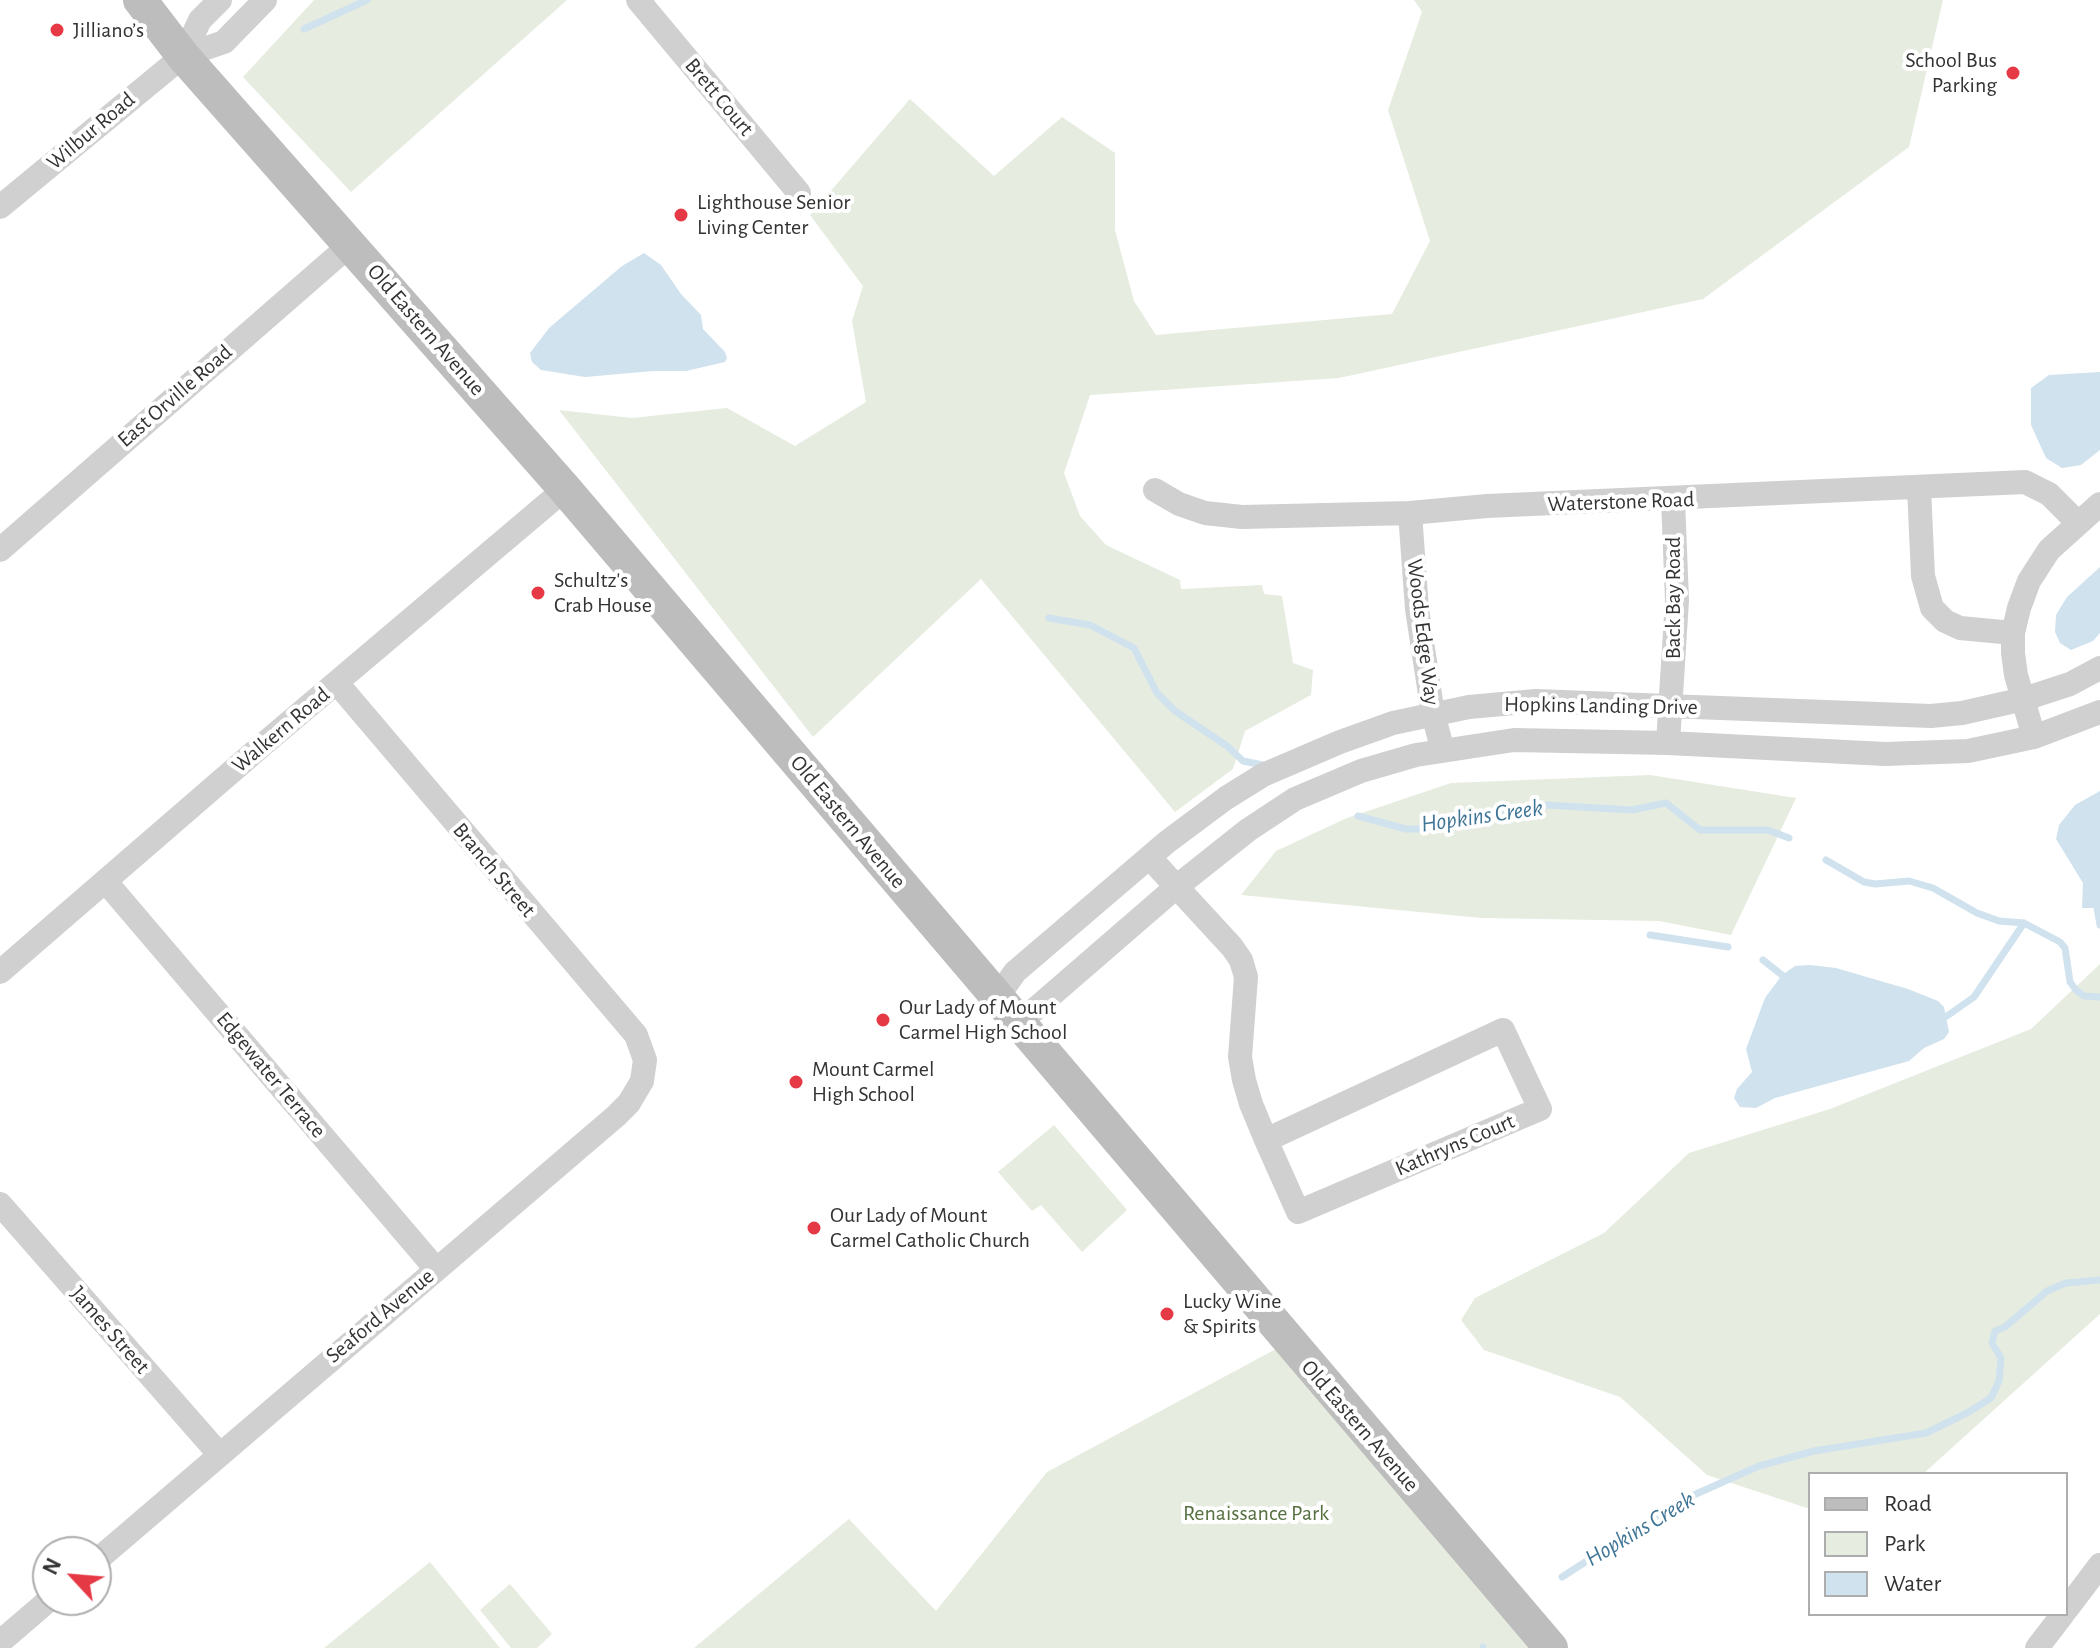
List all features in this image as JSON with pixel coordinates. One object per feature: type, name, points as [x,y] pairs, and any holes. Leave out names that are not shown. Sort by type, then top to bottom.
[{"type":"street","name":"Old Eastern Avenue","points":[[140,0],[183,56],[565,489],[1551,1648]]},
{"type":"street","points":[[183,56],[200,20],[220,0]]},
{"type":"street","points":[[183,56],[224,42],[265,0]]},
{"type":"street","name":"Brett Court","points":[[638,0],[799,193]]},
{"type":"street","name":"Wilbur Road","points":[[0,207],[183,56]]},
{"type":"street","name":"East Orville Road","points":[[0,550],[351,244]]},
{"type":"street","name":"Waterstone Road","points":[[1155,490],[1179,504],[1205,513],[1242,517],[1410,513],[1487,506],[2025,482],[2049,494],[2078,523]]},
{"type":"street","points":[[1919,488],[1923,576],[1932,608],[1945,621],[1960,628],[2013,633]]},
{"type":"street","name":"Walkern Road","points":[[0,972],[565,489]]},
{"type":"street","name":"Back Bay Road","points":[[1668,743],[1677,600],[1673,500]]},
{"type":"street","points":[[2034,737],[2016,675],[2013,633],[2019,608],[2038,565],[2049,550],[2100,504]]},
{"type":"street","name":"Woods Edge Way","points":[[1410,513],[1417,609],[1433,714],[1443,751]]},
{"type":"street","name":"Hopkins Landing Drive","points":[[1007,1012],[1015,972],[1226,798],[1263,775],[1393,723],[1469,707],[1536,701],[1931,716],[1962,713],[2024,699],[2070,684],[2100,668]]},
{"type":"street","name":"Branch Street","points":[[337,683],[636,1035],[645,1060]]},
{"type":"street","name":"Hopkins Landing Drive","points":[[1007,1012],[1248,830],[1295,799],[1361,771],[1416,755],[1514,740],[1668,743],[1885,754],[1968,751],[2034,737],[2100,712]]},
{"type":"street","name":"Kathryns Court","points":[[1150,858],[1241,960],[1246,977],[1240,1057],[1251,1104],[1266,1140],[1298,1212],[1540,1109],[1503,1030],[1266,1140]]},
{"type":"street","name":"Edgewater Terrace","points":[[106,882],[436,1269]]},
{"type":"street","name":"Seaford Avenue","points":[[112,1547],[629,1103],[642,1081],[645,1060]]},
{"type":"street","name":"James Street","points":[[0,1204],[220,1455]]},
{"type":"street","points":[[2068,1607],[2100,1565]]},
{"type":"street","points":[[0,1642],[32,1615]]},
{"type":"street","points":[[2037,1648],[2061,1616]]},
{"type":"green space","points":[[314,0],[567,0],[351,192],[243,77]]},
{"type":"green space","points":[[1414,0],[1943,0],[1909,147],[1703,299],[1339,378],[1090,395],[1064,473],[1080,516],[1106,545],[1180,580],[1181,589],[1262,585],[1264,594],[1282,596],[1293,663],[1313,670],[1311,695],[1245,731],[1233,769],[1175,812],[981,579],[813,737],[559,410],[632,418],[727,408],[795,446],[866,402],[852,321],[863,286],[810,215],[910,99],[994,176],[1062,117],[1115,153],[1115,230],[1134,301],[1156,335],[1392,314],[1430,241],[1388,110],[1422,12]]},
{"type":"green space","points":[[1650,775],[1796,798],[1731,935],[1659,921],[1482,918],[1241,895],[1276,851],[1347,818],[1451,783]]},
{"type":"green space","points":[[2100,964],[2100,1314],[1925,1472],[1808,1472],[1807,1508],[1707,1475],[1620,1397],[1484,1350],[1461,1320],[1475,1298],[1604,1233],[1689,1153],[1830,1109],[2031,1029]]},
{"type":"green space","points":[[1054,1125],[1127,1210],[1082,1252],[1041,1205],[1032,1211],[998,1172]]},
{"type":"green space","name":"Renaissance Park","points":[[1289,1342],[1551,1648],[694,1648],[849,1519],[936,1611],[1047,1472]]},
{"type":"green space","points":[[430,1562],[500,1648],[324,1648]]},
{"type":"green space","points":[[510,1584],[552,1634],[537,1648],[511,1648],[480,1610]]},
{"type":"water","points":[[644,253],[661,265],[681,294],[701,315],[703,329],[725,352],[725,362],[686,371],[585,377],[541,370],[532,362],[530,353],[549,328],[622,266]]},
{"type":"water","points":[[2100,372],[2100,450],[2081,465],[2062,468],[2046,458],[2031,425],[2031,388],[2049,375]]},
{"type":"water","points":[[2100,567],[2100,633],[2093,641],[2071,650],[2060,643],[2055,632],[2056,615],[2067,597]]},
{"type":"water","points":[[2100,791],[2100,908],[2082,908],[2083,883],[2056,839],[2059,825],[2075,805]]},
{"type":"water","points":[[1795,966],[1836,968],[1938,1001],[1944,1007],[1949,1032],[1944,1039],[1924,1048],[1909,1061],[1775,1098],[1756,1108],[1740,1107],[1734,1098],[1737,1089],[1752,1072],[1746,1049],[1765,998],[1782,975]]},
{"type":"waterway","points":[[304,29],[367,0]]},
{"type":"waterway","points":[[1049,618],[1090,625],[1134,648],[1157,693],[1175,711],[1227,746],[1243,761],[1263,765]]},
{"type":"waterway","name":"Hopkins Creek","points":[[1358,816],[1406,829],[1423,829],[1471,817],[1525,814],[1547,805],[1632,810],[1666,803],[1700,830],[1768,830],[1789,838]]},
{"type":"waterway","name":"Hopkins Creek","points":[[1826,860],[1864,882],[1909,881],[1933,888],[1977,913],[1999,921],[2024,923],[2060,942],[2065,948],[2070,982],[2076,990],[2084,996],[2100,997]]},
{"type":"waterway","points":[[2097,908],[2100,925]]},
{"type":"waterway","name":"Hopkins Creek","points":[[1947,1016],[1974,997],[2024,923]]},
{"type":"waterway","points":[[1650,935],[1728,947]]},
{"type":"waterway","points":[[1763,960],[1782,975]]},
{"type":"waterway","name":"Hopkins Creek","points":[[1562,1577],[1678,1502],[1759,1466],[1814,1451],[1926,1433],[1967,1413],[1991,1398],[1999,1381],[2001,1358],[1992,1343],[1995,1331],[2005,1327],[2047,1291],[2066,1283],[2100,1280]]},
{"type":"place","name":"Jilliano’s","points":[[57,30]]},
{"type":"place","name":"School Bus Parking","points":[[2013,73]]},
{"type":"place","name":"Lighthouse Senior Living Center","points":[[681,215]]},
{"type":"place","name":"Schultz's Crab House","points":[[538,593]]},
{"type":"place","name":"Our Lady of Mount Carmel High School","points":[[883,1020]]},
{"type":"place","name":"Mount Carmel High School","points":[[796,1082]]},
{"type":"place","name":"Our Lady of Mount Carmel Catholic Church","points":[[814,1228]]},
{"type":"place","name":"Lucky Wine & Spirits","points":[[1167,1314]]}]
